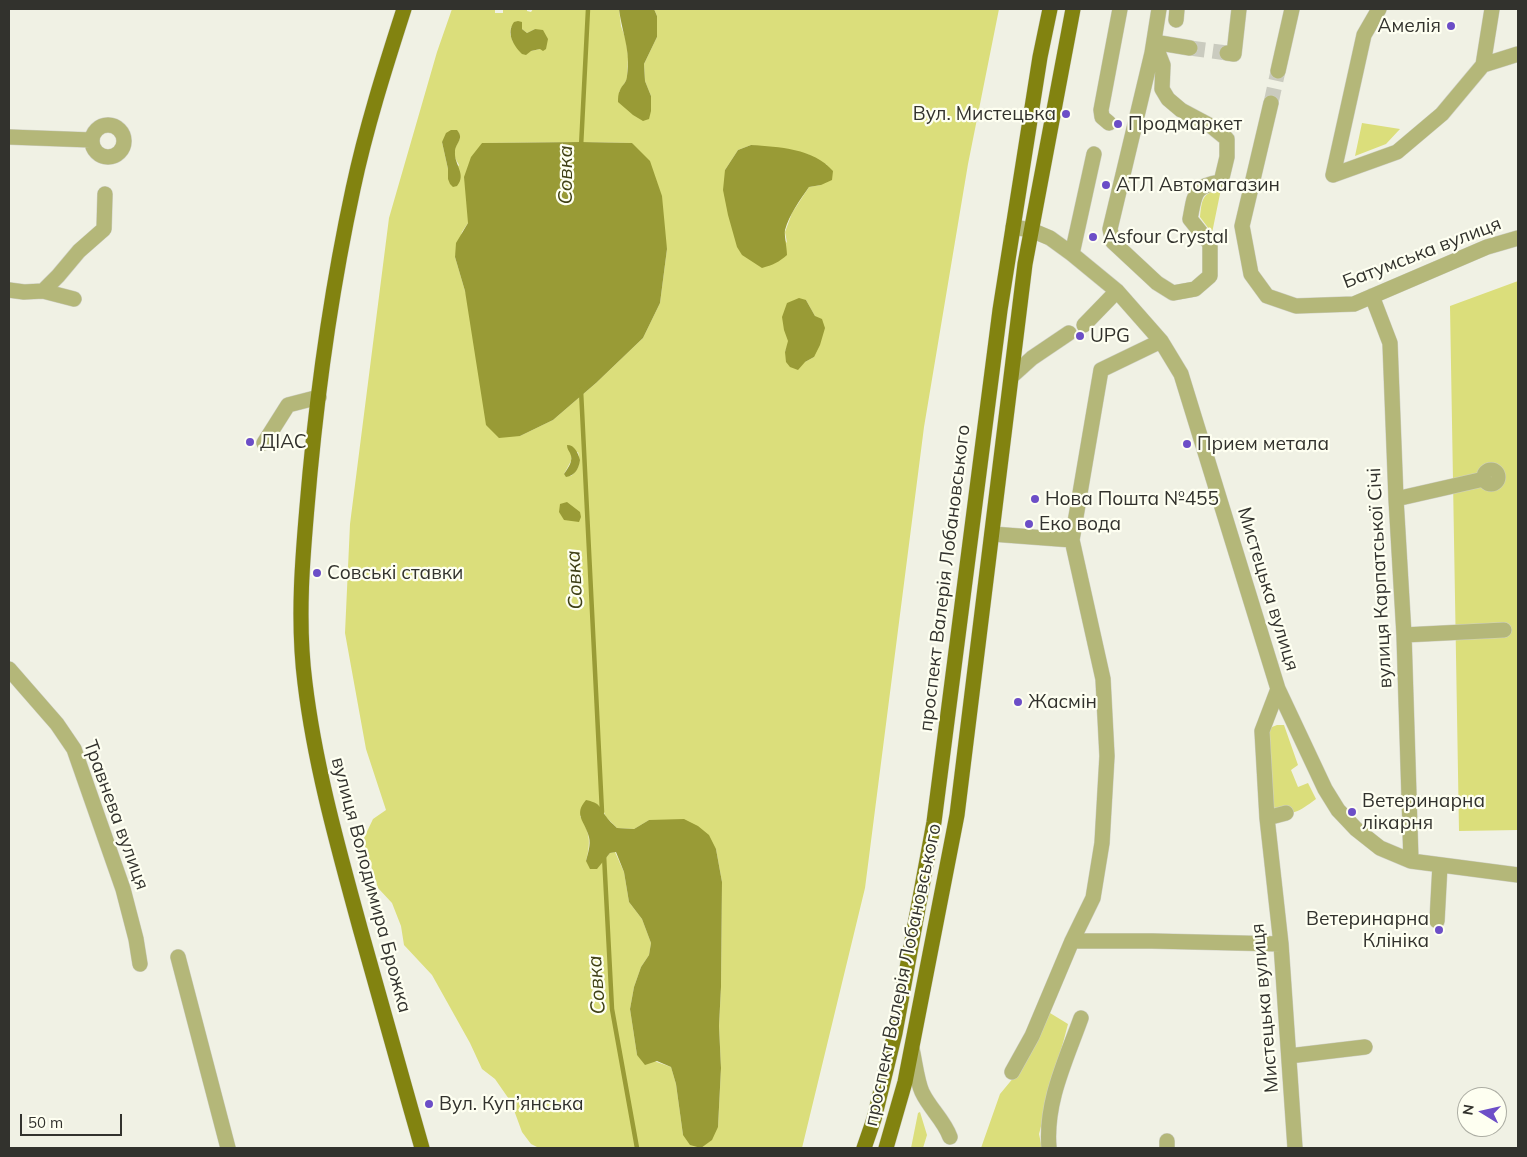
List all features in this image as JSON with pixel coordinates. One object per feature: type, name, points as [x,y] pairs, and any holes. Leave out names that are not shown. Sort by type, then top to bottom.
[{"type":"main road","name":"вулиця Володимира Брожка","points":[[404,9],[366,132],[333,294],[319,397],[303,552],[301,616],[305,682],[316,754],[332,828],[422,1148]]},
{"type":"main road","name":"проспект Валерія Лобановського","points":[[864,1148],[874,1118],[895,1033],[934,822],[1000,310],[1040,57],[1050,9]]},
{"type":"main road","name":"проспект Валерія Лобановського","points":[[886,1148],[905,1082],[957,815],[1025,264],[1073,9]]},
{"type":"street","points":[[1109,123],[1102,117],[1101,110],[1120,9]]},
{"type":"street","points":[[1154,42],[1163,65],[1162,89],[1168,99],[1181,110],[1211,126],[1227,138],[1228,157],[1221,182],[1205,184],[1195,195],[1190,219],[1210,244],[1210,276],[1195,289],[1173,293],[1157,283],[1113,242],[1110,229],[1154,42],[1159,9]]},
{"type":"street","points":[[1227,53],[1234,54],[1239,9]]},
{"type":"street","points":[[1278,71],[1292,9]]},
{"type":"street","points":[[1379,9],[1364,35],[1333,175],[1397,152],[1442,114],[1484,65],[1518,54]]},
{"type":"street","points":[[1484,65],[1492,9]]},
{"type":"street","points":[[1154,42],[1190,48]]},
{"type":"street","name":"Батумська вулиця","points":[[1271,103],[1242,226],[1251,274],[1267,296],[1296,306],[1354,304],[1488,247],[1518,238]]},
{"type":"street","points":[[9,137],[91,140]]},
{"type":"street","points":[[1072,254],[1094,154]]},
{"type":"street","points":[[43,290],[58,276],[78,251],[104,229],[105,194]]},
{"type":"street","name":"Мистецька вулиця","points":[[1013,227],[1031,230],[1050,238],[1117,291],[1161,341],[1181,374],[1278,689],[1262,731],[1266,818],[1281,944],[1296,1148]]},
{"type":"street","points":[[9,290],[24,292],[43,290],[74,299]]},
{"type":"street","points":[[1084,325],[1117,291]]},
{"type":"street","name":"вулиця Карпатської Січі","points":[[1372,296],[1390,343],[1404,635],[1411,861]]},
{"type":"street","points":[[1012,376],[1032,358],[1069,333]]},
{"type":"street","points":[[1012,1072],[1032,1036],[1072,941],[1093,898],[1102,843],[1108,756],[1103,679],[1072,540],[1101,370],[1161,341]]},
{"type":"street","points":[[264,443],[288,405],[319,397]]},
{"type":"street","points":[[1396,499],[1484,479]]},
{"type":"street","points":[[992,534],[1072,540]]},
{"type":"street","points":[[1404,635],[1504,630]]},
{"type":"street","name":"Травнева вулиця","points":[[9,669],[58,724],[74,749],[123,889],[136,939],[140,964]]},
{"type":"street","points":[[1278,689],[1325,789],[1338,810],[1356,829],[1380,848],[1411,861],[1518,875]]},
{"type":"street","points":[[1266,818],[1286,813]]},
{"type":"street","points":[[1437,922],[1440,864]]},
{"type":"street","points":[[1072,941],[1281,944]]},
{"type":"street","points":[[178,957],[228,1148]]},
{"type":"street","points":[[1049,1148],[1048,1133],[1055,1088],[1081,1018]]},
{"type":"street","points":[[1289,1056],[1365,1047]]},
{"type":"street","points":[[912,1049],[921,1091],[932,1109],[946,1126],[950,1137]]},
{"type":"green space","points":[[452,9],[495,9],[495,13],[503,13],[503,9],[527,9],[527,11],[531,12],[533,9],[619,9],[628,57],[627,79],[619,92],[651,96],[645,81],[644,64],[657,37],[657,16],[654,9],[999,9],[968,164],[924,427],[865,888],[802,1148],[539,1148],[531,1144],[522,1132],[511,1102],[495,1079],[482,1069],[470,1043],[432,975],[404,945],[401,926],[392,903],[378,888],[363,840],[373,819],[386,810],[366,749],[345,633],[350,524],[389,218],[437,52]],"holes":[[[522,26],[522,29],[527,33],[535,29],[540,49],[531,51],[513,42],[510,34],[511,27]],[[457,131],[460,138],[454,153],[459,165],[448,179],[448,169],[442,142]],[[482,143],[632,143],[667,249],[660,303],[643,338],[596,383],[553,420],[520,436],[465,291],[455,257],[462,232],[468,223]],[[751,145],[807,154],[827,165],[821,185],[809,187],[792,213],[785,232],[787,243],[725,170],[738,150]],[[806,300],[815,316],[814,357],[805,362],[785,352]],[[578,452],[579,466],[571,476],[564,474],[571,461],[571,454]],[[602,808],[606,817],[617,828],[634,829],[649,820],[716,849],[722,882],[719,1026],[721,1068],[718,1127],[683,1135],[676,1084],[671,1067],[637,1055],[630,1009],[634,987],[641,967],[649,955],[651,943],[642,919],[629,902],[624,872],[615,852],[610,853],[604,860],[586,861],[589,838],[580,816]]]},
{"type":"green space","points":[[1362,123],[1400,129],[1386,144],[1355,156]]},
{"type":"green space","points":[[1221,189],[1212,233],[1200,217],[1201,206],[1207,195]]},
{"type":"green space","points":[[1518,281],[1518,830],[1459,831],[1450,306]]},
{"type":"green space","points":[[1277,725],[1284,725],[1298,765],[1291,770],[1298,787],[1308,783],[1316,799],[1295,812],[1285,814],[1271,814],[1267,732]]},
{"type":"green space","points":[[1050,1013],[1068,1024],[1039,1134],[1042,1148],[981,1148],[1000,1094],[1019,1071]]},
{"type":"green space","points":[[920,1112],[927,1135],[923,1148],[911,1148],[918,1113]]},
{"type":"water","points":[[619,9],[654,9],[657,16],[657,37],[644,64],[645,81],[651,96],[651,111],[649,119],[643,121],[618,102],[619,92],[627,78],[628,67],[627,50]]},
{"type":"water","points":[[514,22],[522,22],[522,29],[527,33],[535,29],[543,30],[548,39],[546,49],[543,51],[540,49],[531,51],[526,55],[522,54],[513,43],[511,35]]},
{"type":"water","points":[[451,130],[457,130],[460,136],[455,149],[455,157],[461,177],[457,186],[453,187],[448,179],[448,169],[442,142],[446,133]]},
{"type":"water","points":[[482,143],[632,143],[650,161],[662,196],[667,249],[660,303],[643,338],[596,383],[553,420],[520,436],[499,438],[486,425],[465,291],[455,257],[456,243],[468,223],[464,177],[471,157]]},
{"type":"water","points":[[751,145],[784,148],[806,153],[825,163],[833,171],[832,180],[821,185],[809,187],[792,213],[785,230],[787,255],[776,263],[762,268],[742,255],[737,247],[723,190],[725,170],[738,150]]},
{"type":"water","points":[[799,298],[806,300],[815,316],[822,319],[825,328],[814,357],[805,362],[798,370],[790,367],[786,362],[785,352],[788,341],[782,317],[787,303]]},
{"type":"water","points":[[567,445],[574,448],[580,460],[576,471],[566,477],[564,474],[571,459]]},
{"type":"water","points":[[567,502],[580,512],[579,522],[564,520],[559,512],[560,504]]},
{"type":"water","points":[[586,800],[598,805],[617,828],[634,829],[649,820],[684,819],[698,826],[709,835],[716,849],[722,882],[719,1026],[721,1068],[718,1127],[712,1140],[701,1148],[690,1145],[683,1135],[676,1084],[671,1067],[657,1061],[645,1065],[637,1055],[630,1009],[634,987],[641,967],[649,955],[651,943],[642,919],[629,902],[624,872],[616,852],[610,853],[597,869],[590,869],[586,861],[590,840],[581,818],[580,810]]},
{"type":"waterway","name":"Совка","points":[[581,147],[588,9]]},
{"type":"waterway","name":"Совка","points":[[581,390],[602,812]]},
{"type":"waterway","name":"Совка","points":[[604,855],[612,1009],[637,1148]]},
{"type":"tunnel","points":[[1190,48],[1227,53]]},
{"type":"tunnel","points":[[1271,103],[1278,71]]},
{"type":"place","name":"Амелія","points":[[1451,26]]},
{"type":"place","name":"Вул. Мистецька","points":[[1066,114]]},
{"type":"place","name":"Продмаркет","points":[[1118,124]]},
{"type":"place","name":"АТЛ Автомагазин","points":[[1106,185]]},
{"type":"place","name":"Asfour Crystal","points":[[1093,237]]},
{"type":"place","name":"UPG","points":[[1080,336]]},
{"type":"place","name":"ДІАС","points":[[250,442]]},
{"type":"place","name":"Прием метала","points":[[1187,444]]},
{"type":"place","name":"Нова Пошта №455","points":[[1035,499]]},
{"type":"place","name":"Еко вода","points":[[1029,524]]},
{"type":"place","name":"Совські ставки","points":[[317,573]]},
{"type":"place","name":"Жасмін","points":[[1018,702]]},
{"type":"place","name":"Ветеринарна лікарня","points":[[1352,812]]},
{"type":"place","name":"Ветеринарна Клініка","points":[[1439,930]]},
{"type":"place","name":"Вул. Куп’янська","points":[[429,1104]]}]
